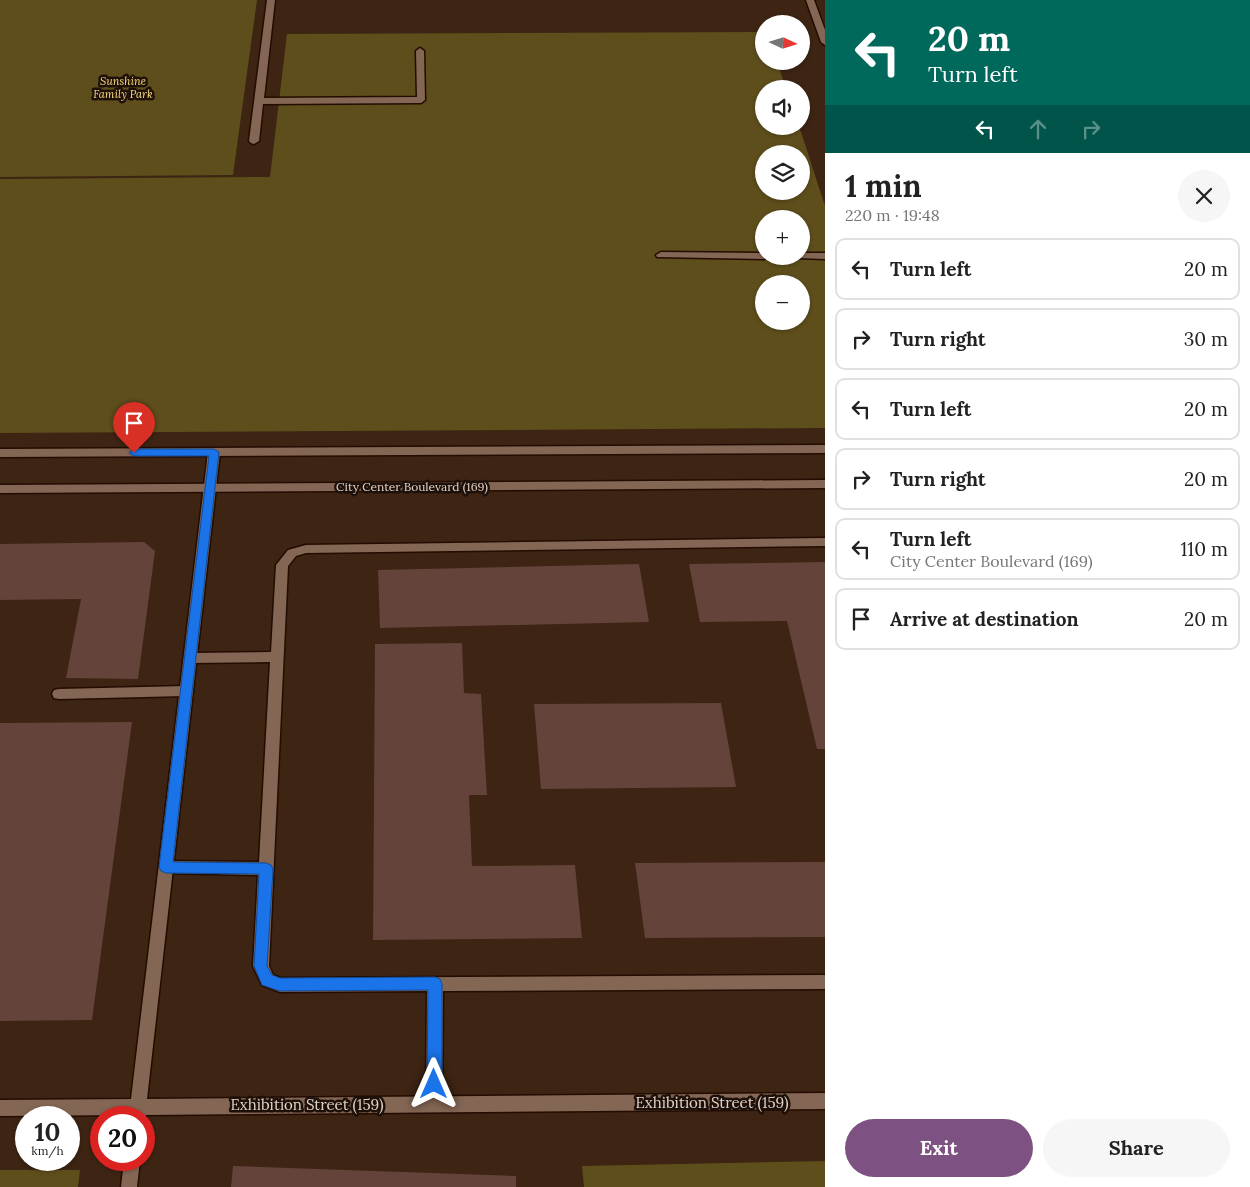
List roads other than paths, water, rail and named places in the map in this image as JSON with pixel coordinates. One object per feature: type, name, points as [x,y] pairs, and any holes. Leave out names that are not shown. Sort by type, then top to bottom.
[{"type":"main road","points":[[254,141],[271,0]]},
{"type":"main road","points":[[810,0],[825,42]]},
{"type":"main road","points":[[259,101],[421,100],[420,51]]},
{"type":"main road","points":[[661,255],[755,256]]},
{"type":"main road","points":[[810,256],[825,256]]},
{"type":"main road","points":[[0,454],[825,449]]},
{"type":"main road","points":[[138,1106],[214,452]]},
{"type":"main road","name":"City Center Boulevard (169)","points":[[0,489],[825,484]]},
{"type":"main road","points":[[825,542],[306,549],[292,553],[282,565],[260,966],[267,980],[280,985],[825,982]]},
{"type":"main road","points":[[190,658],[277,657]]},
{"type":"main road","points":[[59,694],[186,691]]},
{"type":"main road","points":[[166,867],[266,869]]},
{"type":"main road","points":[[434,1104],[435,984]]},
{"type":"main road","name":"Exhibition Street (159)","points":[[155,1112],[434,1104],[825,1101]]},
{"type":"main road","name":"Exhibition Street (159)","points":[[0,1108],[90,1111]]},
{"type":"main road","points":[[129,1187],[131,1171]]},
{"type":"park label","name":"Sunshine Family Park","points":[[123,87]]}]
